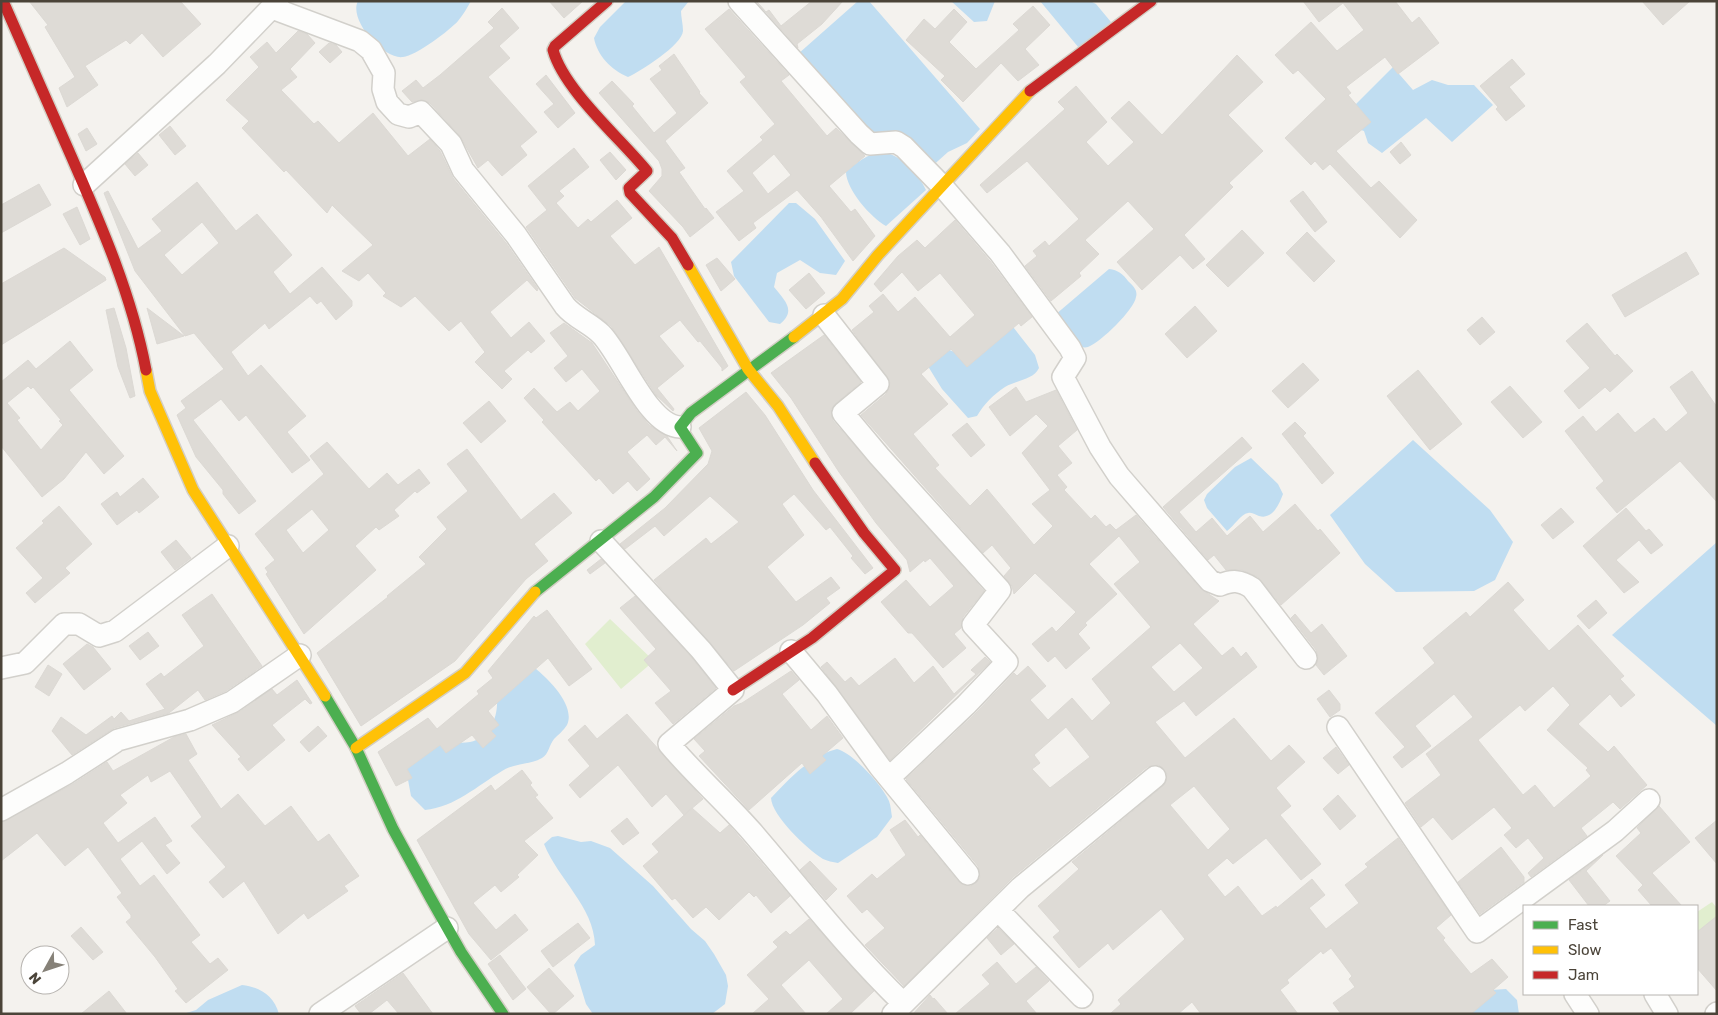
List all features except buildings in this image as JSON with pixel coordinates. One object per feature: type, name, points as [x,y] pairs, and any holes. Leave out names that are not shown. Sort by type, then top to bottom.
[{"type":"street","points":[[3,1],[84,185],[120,274],[141,344],[150,391],[193,490],[300,655],[356,748],[393,829],[447,928],[503,1014]]},
{"type":"street","points":[[607,1],[555,46],[553,50],[554,59],[566,77],[647,171],[629,188],[630,193],[672,238],[748,369],[782,413],[826,481],[894,570],[836,620],[733,690],[669,744],[701,781],[727,804],[752,832],[898,1009],[1020,888],[1154,777]]},
{"type":"street","points":[[739,1],[859,134],[870,144],[896,142],[904,147],[943,187],[1000,253],[1070,348],[1075,358],[1063,377],[1100,447],[1124,483],[1210,581],[1220,585],[1229,582],[1242,582],[1252,588],[1306,658]]},
{"type":"street","points":[[680,427],[691,413],[748,369],[824,315],[842,298],[878,255],[1031,90],[1151,1]]},
{"type":"street","points":[[84,185],[211,69],[275,4],[360,41],[371,50],[384,73],[383,89],[387,102],[398,114],[409,117],[421,112],[434,123],[450,144],[463,170],[516,235],[565,306],[574,316],[600,333],[634,386],[659,416],[667,424],[680,427],[695,447],[697,454],[654,497],[537,590],[499,631],[478,660],[458,679],[356,748]]},
{"type":"street","points":[[824,315],[878,384],[843,413],[879,456],[1000,590],[973,625],[1006,662],[966,705],[889,778]]},
{"type":"street","points":[[601,541],[701,650],[733,690]]},
{"type":"street","points":[[1,668],[13,668],[25,663],[64,624],[79,624],[99,636],[115,631],[228,546]]},
{"type":"street","points":[[791,651],[827,694],[889,778],[968,874]]},
{"type":"street","points":[[1,810],[67,773],[118,740],[190,720],[232,702],[300,655]]},
{"type":"street","points":[[1338,727],[1477,932],[1615,831],[1649,800]]},
{"type":"street","points":[[998,910],[1082,997]]},
{"type":"street","points":[[320,1014],[447,928]]},
{"type":"street","points":[[1576,995],[1588,1014]]},
{"type":"street","points":[[1656,995],[1667,1014]]},
{"type":"green space","points":[[610,619],[654,661],[621,689],[585,644]]},
{"type":"green space","points":[[1712,902],[1717,908],[1717,946],[1698,960],[1698,911]]},
{"type":"water","points":[[358,1],[471,1],[460,19],[448,30],[424,48],[403,57],[387,52],[370,37],[358,18],[356,9]]},
{"type":"water","points":[[626,1],[689,1],[681,11],[683,31],[681,37],[669,50],[651,64],[628,77],[606,61],[598,50],[594,38],[600,27]]},
{"type":"water","points":[[858,1],[869,1],[980,129],[967,143],[948,152],[929,169],[869,137],[798,54]]},
{"type":"water","points":[[951,1],[995,1],[987,21],[974,22]]},
{"type":"water","points":[[1040,1],[1090,1],[1096,4],[1111,22],[1079,48]]},
{"type":"water","points":[[1393,67],[1413,90],[1432,80],[1448,85],[1474,85],[1493,105],[1452,142],[1426,118],[1382,153],[1368,143],[1364,131],[1355,128],[1345,115]]},
{"type":"water","points":[[881,151],[896,157],[908,165],[918,176],[926,190],[886,226],[873,217],[860,202],[850,186],[846,172],[862,159]]},
{"type":"water","points":[[789,203],[796,203],[815,219],[845,261],[836,275],[820,273],[800,260],[777,273],[774,287],[785,301],[788,310],[788,314],[780,324],[769,322],[734,276],[731,262]]},
{"type":"water","points":[[1109,269],[1120,273],[1135,288],[1134,303],[1116,325],[1101,339],[1088,347],[1077,346],[1055,315]]},
{"type":"water","points":[[1010,323],[1035,355],[1039,368],[1033,375],[1005,387],[986,404],[977,416],[968,418],[942,389],[926,363],[947,349],[957,353]]},
{"type":"water","points":[[1413,440],[1490,510],[1513,542],[1495,580],[1474,591],[1396,592],[1365,564],[1330,515]]},
{"type":"water","points":[[1251,458],[1278,484],[1283,494],[1277,507],[1268,516],[1264,517],[1251,513],[1245,514],[1227,531],[1207,508],[1204,500],[1207,494],[1235,467]]},
{"type":"water","points":[[1717,542],[1717,726],[1612,635]]},
{"type":"water","points":[[535,668],[559,693],[568,709],[567,725],[554,739],[546,754],[532,762],[507,768],[446,805],[425,810],[411,796],[406,769],[437,746],[477,740],[487,732],[494,720],[497,700]]},
{"type":"water","points":[[837,749],[859,763],[874,779],[889,801],[892,817],[877,837],[838,863],[823,859],[808,848],[777,814],[771,798],[809,762]]},
{"type":"water","points":[[558,836],[581,842],[591,841],[610,848],[653,886],[691,929],[705,941],[714,954],[726,975],[728,986],[725,1004],[712,1014],[593,1014],[586,1004],[574,965],[581,955],[595,945],[593,931],[589,918],[550,857],[544,844],[552,837]]},
{"type":"water","points":[[242,985],[260,990],[270,997],[279,1014],[183,1014],[196,1010],[208,1000]]},
{"type":"water","points":[[1506,989],[1517,1000],[1519,1014],[1458,1014],[1491,990]]},
{"type":"traffic: fast","points":[[535,592],[654,497],[697,453],[680,427],[691,413],[794,337]]},
{"type":"traffic: fast","points":[[325,696],[356,748],[393,829],[430,897],[461,952],[503,1014]]},
{"type":"traffic: slow","points":[[794,337],[842,299],[878,255],[1030,91]]},
{"type":"traffic: slow","points":[[688,265],[748,369],[778,406],[815,463]]},
{"type":"traffic: slow","points":[[146,370],[150,391],[193,490],[325,696]]},
{"type":"traffic: slow","points":[[356,748],[465,673],[535,592]]},
{"type":"traffic: jam","points":[[3,1],[105,236],[133,315],[146,370]]},
{"type":"traffic: jam","points":[[607,1],[555,46],[553,50],[559,65],[580,97],[647,171],[629,188],[630,193],[672,238],[688,265]]},
{"type":"traffic: jam","points":[[1030,91],[1151,1]]},
{"type":"traffic: jam","points":[[733,690],[812,638],[895,570],[864,533],[815,463]]}]
